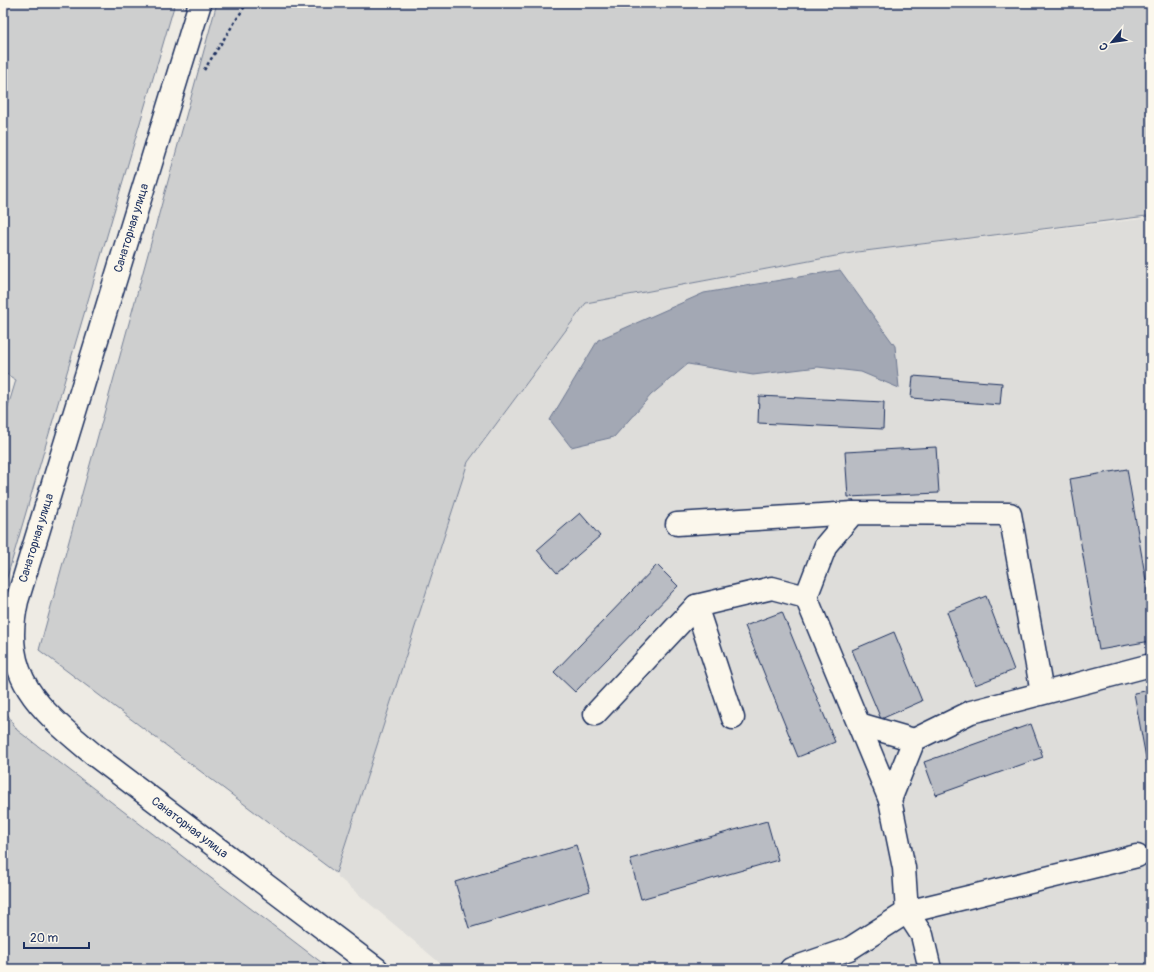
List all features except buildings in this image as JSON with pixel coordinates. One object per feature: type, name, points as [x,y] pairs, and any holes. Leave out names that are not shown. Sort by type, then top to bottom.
[{"type":"street","name":"Санаторная улица","points":[[200,3],[17,601],[12,632],[10,661],[40,707],[70,735],[377,969]]},
{"type":"street","points":[[853,513],[826,545],[806,597],[890,800],[904,868],[907,912],[922,935],[930,969]]},
{"type":"street","points":[[677,524],[853,513],[1010,514],[1042,693]]},
{"type":"street","points":[[595,714],[696,606],[772,588],[806,597]]},
{"type":"street","points":[[696,606],[733,718]]},
{"type":"street","points":[[890,800],[914,740],[971,712],[1151,665]]},
{"type":"street","points":[[859,724],[914,740]]},
{"type":"street","points":[[790,969],[849,949],[907,912],[1137,856]]},
{"type":"shaded area","points":[[3,3],[175,3],[3,591],[3,423],[16,380],[3,372]]},
{"type":"shaded area","points":[[217,3],[1151,3],[1151,221],[1147,216],[857,252],[586,303],[468,462],[336,873],[39,650]]},
{"type":"shaded area","points":[[1149,218],[1151,221],[1151,969],[447,969],[338,877],[336,873],[468,462],[586,303],[857,252]]},
{"type":"shaded area","points":[[840,270],[895,346],[899,388],[861,372],[818,367],[753,375],[688,364],[651,395],[614,437],[571,447],[550,420],[598,340],[704,293]]},
{"type":"shaded area","points":[[3,707],[17,730],[330,969],[3,969]]}]
